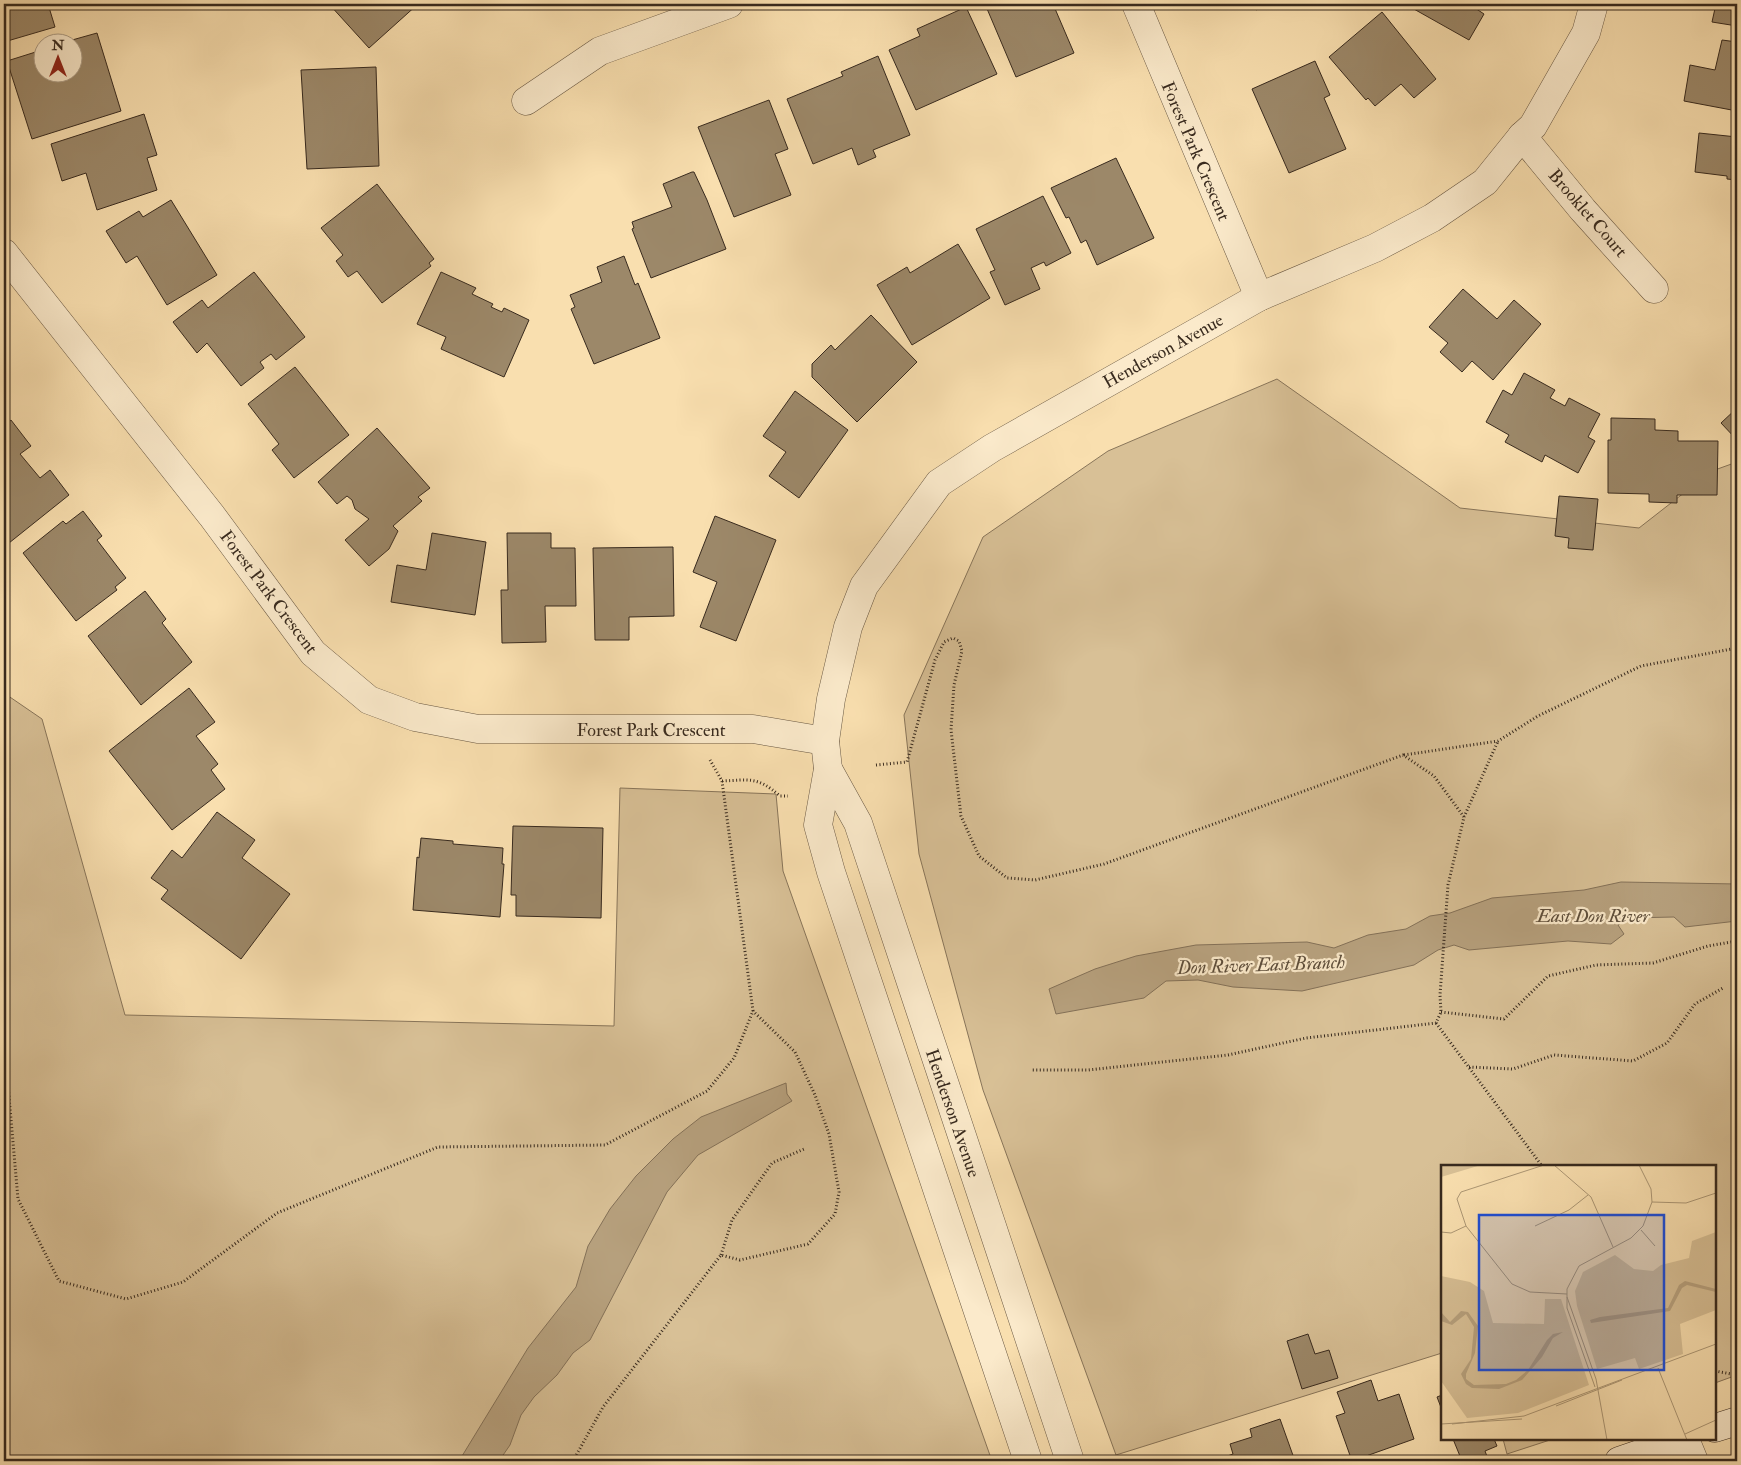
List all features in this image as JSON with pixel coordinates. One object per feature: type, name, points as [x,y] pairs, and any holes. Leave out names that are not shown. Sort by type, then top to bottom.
[{"type":"street","points":[[526,101],[600,51],[728,4]]},
{"type":"street","name":"Forest Park Crescent","points":[[1136,4],[1259,297]]},
{"type":"street","name":"Henderson Avenue","points":[[1028,1461],[831,872],[818,825],[828,768],[825,741],[831,699],[848,627],[864,586],[939,483],[992,448],[1259,297],[1375,248],[1432,218],[1485,182],[1522,136],[1533,126],[1586,33],[1594,4]]},
{"type":"street","name":"Brooklet Court","points":[[1522,136],[1583,210],[1654,289]]},
{"type":"street","name":"Forest Park Crescent","points":[[4,253],[212,516],[313,653],[369,700],[415,717],[478,729],[753,729],[825,741]]},
{"type":"street","name":"Henderson Avenue","points":[[828,768],[858,823],[1070,1461]]},
{"type":"street","points":[[1716,1428],[1737,1421]]},
{"type":"street","points":[[1619,1461],[1681,1440]]},
{"type":"street","points":[[1684,1440],[1694,1461]]},
{"type":"path","points":[[876,765],[907,762],[935,660],[944,642],[953,638],[959,641],[962,651],[954,685],[951,730],[961,816],[979,856],[1007,878],[1035,880],[1104,864],[1404,755],[1498,741],[1538,716],[1641,666],[1737,648]]},
{"type":"path","points":[[1436,1023],[1442,1012],[1440,995],[1448,885],[1464,817],[1498,741]]},
{"type":"path","points":[[1404,755],[1434,776],[1464,817]]},
{"type":"path","points":[[4,1040],[18,1199],[59,1281],[126,1298],[183,1282],[277,1213],[438,1147],[605,1144],[707,1091],[734,1058],[753,1011],[722,781],[708,758]]},
{"type":"path","points":[[722,781],[752,780],[765,784],[780,796],[788,796]]},
{"type":"path","points":[[1442,1012],[1504,1019],[1548,976],[1596,965],[1653,963],[1708,946],[1737,941]]},
{"type":"path","points":[[1469,1067],[1513,1069],[1554,1055],[1633,1062],[1666,1043],[1695,1004],[1723,988]]},
{"type":"path","points":[[721,1255],[740,1260],[808,1244],[835,1214],[839,1192],[829,1134],[815,1095],[795,1052],[753,1011]]},
{"type":"path","points":[[1436,1023],[1541,1165]]},
{"type":"path","points":[[1031,1070],[1088,1070],[1228,1055],[1306,1038],[1436,1023]]},
{"type":"path","points":[[573,1461],[603,1407],[721,1255],[732,1220],[772,1163],[804,1149]]},
{"type":"path","points":[[1716,1372],[1737,1375]]},
{"type":"shaded area","points":[[1277,379],[1460,508],[1639,528],[1712,471],[1737,462],[1737,1375],[1716,1383],[1716,1165],[1441,1165],[1441,1353],[1116,1455],[983,1090],[919,854],[904,715],[983,537],[1108,451]]},
{"type":"shaded area","points":[[4,693],[42,719],[125,1015],[614,1026],[620,788],[776,794],[783,871],[992,1461],[4,1461]]},
{"type":"shaded area","points":[[1503,1440],[1550,1440],[1507,1454]]},
{"type":"water","name":"East Don River","points":[[1621,882],[1737,884],[1737,921],[1685,927],[1674,917],[1628,918],[1618,925],[1624,934],[1611,944],[1568,941],[1469,950],[1454,945],[1438,950],[1414,965],[1302,991],[1233,987],[1198,980],[1166,981],[1144,998],[1056,1014],[1049,989],[1095,969],[1136,956],[1196,945],[1307,942],[1334,948],[1368,935],[1406,929],[1430,916],[1450,913],[1492,898],[1584,890]]},
{"type":"water","points":[[786,1083],[787,1094],[792,1101],[698,1155],[667,1192],[590,1340],[573,1353],[557,1375],[534,1397],[521,1415],[510,1445],[499,1461],[459,1461],[528,1348],[576,1287],[588,1246],[610,1209],[636,1176],[673,1139],[701,1117]]},
{"type":"building","points":[[4,4],[48,4],[55,27],[32,32],[32,34],[4,42]]},
{"type":"building","points":[[329,4],[418,4],[369,48]]},
{"type":"building","points":[[985,4],[1053,4],[1074,53],[1016,77]]},
{"type":"building","points":[[1253,4],[1266,4],[1256,10]]},
{"type":"building","points":[[1405,4],[1469,4],[1484,14],[1469,40]]},
{"type":"building","points":[[1716,4],[1737,4],[1737,26],[1712,22]]},
{"type":"building","points":[[966,7],[997,74],[916,110],[889,50],[920,36],[917,29]]},
{"type":"building","points":[[1382,12],[1436,79],[1414,98],[1401,84],[1375,106],[1368,98],[1366,100],[1329,57]]},
{"type":"building","points":[[97,33],[121,111],[32,139],[7,61],[32,53],[32,82],[82,82],[82,37]]},
{"type":"building","points":[[1722,40],[1737,42],[1737,111],[1684,101],[1690,65],[1715,70]]},
{"type":"building","points":[[878,56],[910,135],[873,150],[876,157],[858,165],[852,148],[813,164],[787,99],[843,76],[841,72]]},
{"type":"building","points":[[1315,61],[1330,95],[1324,98],[1346,149],[1289,173],[1252,89]]},
{"type":"building","points":[[376,67],[379,166],[307,169],[301,70]]},
{"type":"building","points":[[769,100],[788,149],[775,154],[791,195],[734,217],[698,127]]},
{"type":"building","points":[[144,114],[157,155],[147,158],[157,190],[97,210],[86,173],[62,181],[51,144]]},
{"type":"building","points":[[1699,133],[1737,137],[1737,180],[1727,179],[1727,176],[1695,172]]},
{"type":"building","points":[[1116,158],[1154,238],[1097,265],[1086,240],[1081,243],[1069,217],[1066,218],[1051,188]]},
{"type":"building","points":[[694,172],[707,200],[726,249],[651,278],[632,229],[634,228],[632,222],[672,207],[663,184]]},
{"type":"building","points":[[377,184],[434,259],[429,263],[431,266],[382,303],[357,271],[348,277],[336,261],[343,255],[321,228]]},
{"type":"building","points":[[1043,196],[1071,253],[1046,266],[1044,262],[1031,268],[1040,289],[1005,305],[990,272],[995,270],[976,229]]},
{"type":"building","points":[[171,200],[217,275],[167,305],[137,256],[126,263],[106,231],[139,211],[143,217]]},
{"type":"building","points":[[958,244],[990,298],[912,345],[877,285],[907,267],[910,273]]},
{"type":"building","points":[[624,256],[635,285],[638,283],[660,338],[594,364],[571,309],[575,307],[570,295],[602,282],[597,267]]},
{"type":"building","points":[[254,272],[305,337],[276,360],[271,354],[260,362],[264,368],[241,386],[207,343],[197,353],[173,322],[202,300],[208,308]]},
{"type":"building","points":[[441,272],[476,288],[472,294],[493,304],[491,307],[502,312],[504,308],[529,320],[504,377],[441,349],[446,337],[417,324]]},
{"type":"building","points":[[1463,289],[1497,319],[1514,300],[1541,324],[1493,380],[1472,361],[1462,372],[1440,352],[1448,343],[1429,327]]},
{"type":"building","points":[[871,315],[917,362],[857,422],[812,377],[812,364],[831,345],[835,350]]},
{"type":"building","points":[[295,367],[349,435],[294,478],[272,450],[279,444],[248,404]]},
{"type":"building","points":[[1524,373],[1555,390],[1550,398],[1565,406],[1569,398],[1600,414],[1588,437],[1595,441],[1578,473],[1545,455],[1542,462],[1505,442],[1509,435],[1486,422],[1503,390],[1512,395]]},
{"type":"building","points":[[795,391],[848,430],[799,498],[769,476],[786,452],[763,436]]},
{"type":"building","points":[[1737,408],[1737,440],[1721,423]]},
{"type":"building","points":[[1611,418],[1655,419],[1655,430],[1678,431],[1678,441],[1718,441],[1717,495],[1677,495],[1677,503],[1649,502],[1649,494],[1608,493],[1608,440],[1611,440]]},
{"type":"building","points":[[11,420],[31,446],[20,454],[40,478],[50,470],[69,495],[4,547],[4,426]]},
{"type":"building","points":[[377,428],[430,488],[418,497],[422,501],[393,526],[398,531],[389,549],[369,566],[345,540],[369,519],[355,509],[352,500],[347,496],[337,504],[318,482]]},
{"type":"building","points":[[1559,496],[1598,499],[1593,550],[1568,548],[1569,538],[1555,536]]},
{"type":"building","points":[[83,511],[102,536],[97,540],[126,578],[115,587],[117,590],[76,621],[23,553],[63,521],[66,524]]},
{"type":"building","points":[[715,516],[776,540],[736,641],[700,627],[717,582],[693,572]]},
{"type":"building","points":[[432,533],[486,542],[475,615],[391,602],[397,565],[426,570]]},
{"type":"building","points":[[507,533],[551,533],[551,548],[575,548],[576,606],[545,606],[546,642],[502,643],[501,590],[508,590]]},
{"type":"building","points":[[673,547],[674,616],[629,617],[629,640],[595,640],[593,548]]},
{"type":"building","points":[[145,591],[166,619],[162,623],[192,662],[141,705],[88,636]]},
{"type":"building","points":[[189,688],[215,722],[196,736],[218,764],[211,770],[225,789],[172,830],[109,751]]},
{"type":"building","points":[[217,812],[255,840],[242,858],[290,894],[241,959],[161,899],[168,890],[151,878],[172,850],[182,858]]},
{"type":"building","points":[[513,826],[603,828],[601,918],[516,916],[516,895],[511,895]]},
{"type":"building","points":[[421,838],[453,841],[453,844],[503,848],[502,864],[504,864],[500,917],[413,910],[417,857],[419,858]]},
{"type":"building","points":[[1308,1334],[1315,1354],[1329,1350],[1338,1378],[1302,1389],[1287,1341]]},
{"type":"building","points":[[1371,1380],[1378,1401],[1399,1394],[1414,1439],[1352,1461],[1336,1416],[1345,1413],[1337,1392]]},
{"type":"building","points":[[1441,1395],[1441,1407],[1437,1397]]},
{"type":"building","points":[[1280,1419],[1295,1461],[1213,1461],[1233,1454],[1230,1444],[1252,1437],[1250,1429]]},
{"type":"building","points":[[1453,1440],[1494,1440],[1497,1446],[1485,1451],[1488,1459],[1482,1461],[1462,1461]]},
{"type":"water label","name":"Don River East Branch","points":[[1261,964]]}]
